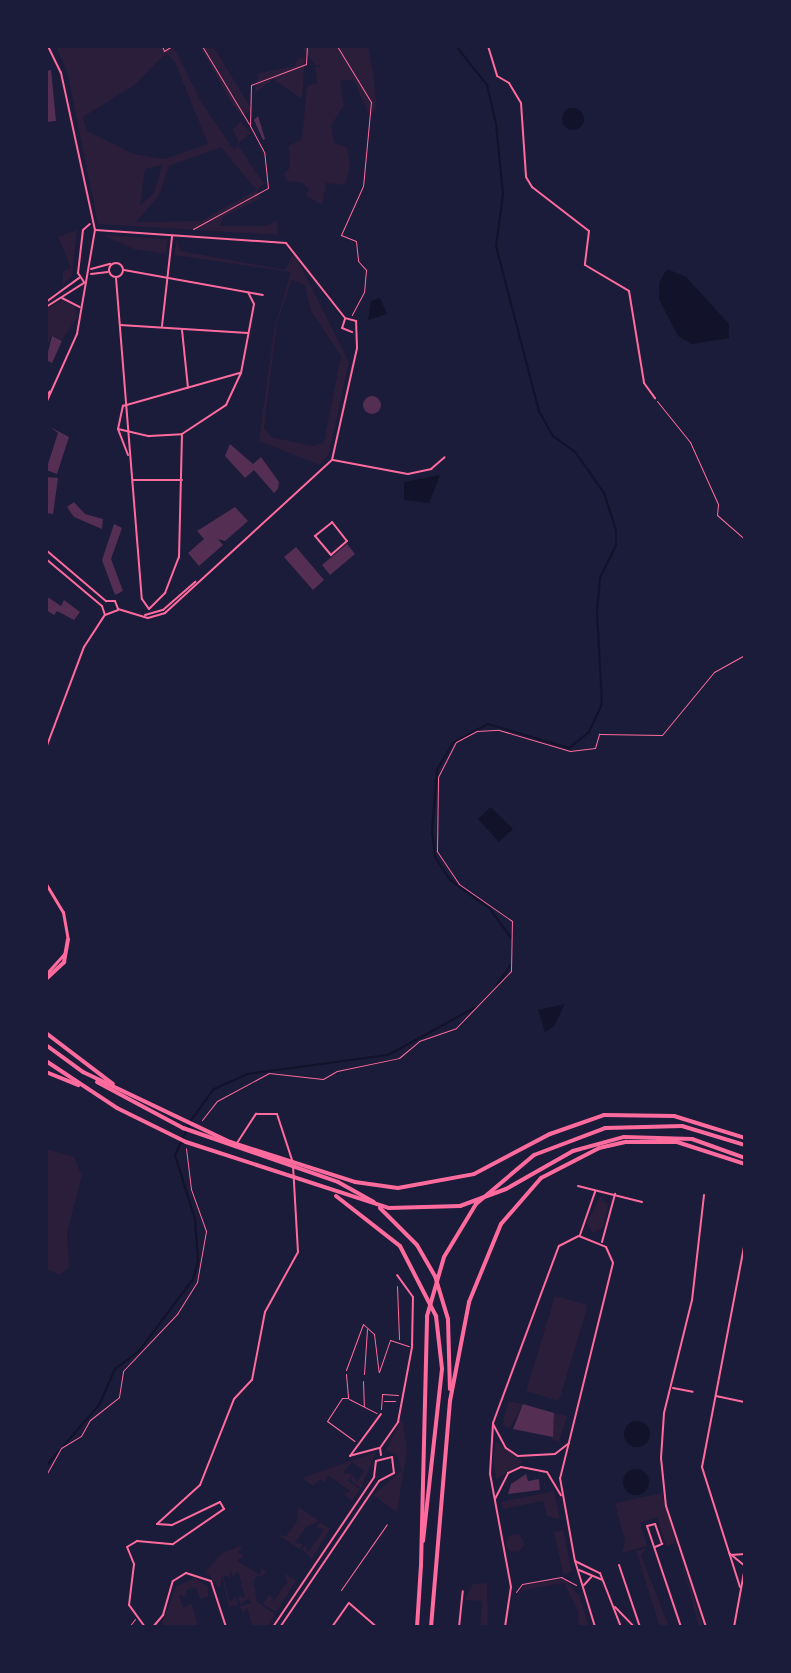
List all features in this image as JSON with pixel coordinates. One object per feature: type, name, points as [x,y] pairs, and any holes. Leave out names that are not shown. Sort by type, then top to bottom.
[{"type":"highway","points":[[46,976],[64,962],[68,939]]},
{"type":"highway","points":[[46,1033],[123,1095],[230,1142],[355,1182],[398,1188],[429,1186],[474,1174],[550,1134],[604,1115],[674,1116],[745,1138]]},
{"type":"highway","points":[[46,1045],[83,1072],[123,1095],[229,1147],[338,1182],[374,1202],[407,1233],[442,1293],[450,1343],[450,1401],[431,1627]]},
{"type":"highway","points":[[46,1061],[117,1108],[186,1142],[330,1192],[389,1208],[433,1210],[485,1198],[573,1151],[624,1137],[692,1139],[745,1161]]},
{"type":"highway","points":[[46,1072],[81,1085]]},
{"type":"highway","points":[[417,1627],[427,1316],[439,1269],[459,1228],[498,1182],[555,1144],[626,1124],[682,1126],[745,1145]]},
{"type":"highway","points":[[450,1401],[469,1302],[483,1257],[513,1207],[541,1178],[576,1157],[626,1142],[685,1143],[745,1161]]},
{"type":"highway","points":[[330,1192],[372,1220],[400,1246],[421,1277],[440,1335],[441,1387],[421,1566]]},
{"type":"street","points":[[46,307],[85,282],[91,269],[95,230],[90,224],[61,73],[48,46]]},
{"type":"street","points":[[488,46],[497,76],[509,83],[521,103],[526,177],[532,187],[589,231],[585,265],[629,291],[644,383],[655,398]]},
{"type":"street","points":[[80,278],[83,230],[90,224]]},
{"type":"street","points":[[95,230],[286,243],[345,318]]},
{"type":"street","points":[[161,327],[172,235]]},
{"type":"street","points":[[91,269],[111,264],[166,279],[263,295]]},
{"type":"street","points":[[109,272],[111,264]]},
{"type":"street","points":[[116,278],[124,270]]},
{"type":"street","points":[[90,274],[109,272],[116,278],[123,406],[145,607],[158,603],[176,569],[182,434]]},
{"type":"street","points":[[80,278],[85,282]]},
{"type":"street","points":[[46,302],[80,278]]},
{"type":"street","points":[[46,403],[77,334],[85,282]]},
{"type":"street","points":[[118,429],[182,434],[226,405],[241,373],[254,304],[248,292]]},
{"type":"street","points":[[61,298],[82,309]]},
{"type":"street","points":[[46,748],[84,647],[105,615],[118,609],[142,615],[163,610],[180,589],[199,579],[332,460],[357,348],[352,332],[356,321],[351,317],[345,318]]},
{"type":"street","points":[[345,318],[342,328],[352,332]]},
{"type":"street","points":[[118,325],[248,333]]},
{"type":"street","points":[[182,329],[188,388]]},
{"type":"street","points":[[123,406],[241,373]]},
{"type":"street","points":[[46,397],[54,383]]},
{"type":"street","points":[[123,406],[118,429],[129,458]]},
{"type":"street","points":[[332,460],[408,474],[431,469],[445,457]]},
{"type":"street","points":[[132,480],[182,480]]},
{"type":"street","points":[[332,522],[347,541],[331,555],[315,536],[332,522]]},
{"type":"street","points":[[46,550],[106,601],[115,601],[118,609]]},
{"type":"street","points":[[46,559],[102,606],[105,615]]},
{"type":"street","points":[[102,606],[106,601]]},
{"type":"street","points":[[46,884],[63,912],[68,939]]},
{"type":"street","points":[[145,1627],[129,1605],[134,1564],[127,1547],[137,1541],[173,1544],[224,1509],[220,1502],[172,1525],[157,1524],[200,1485],[234,1399],[252,1380],[265,1312],[298,1252],[291,1149],[277,1114],[256,1114],[233,1145],[212,1133]]},
{"type":"street","points":[[578,1186],[642,1202]]},
{"type":"street","points":[[505,1627],[509,1600],[489,1455],[493,1423],[559,1246],[579,1236],[596,1190]]},
{"type":"street","points":[[601,1243],[615,1194]]},
{"type":"street","points":[[704,1195],[692,1300],[661,1433],[662,1481],[706,1627]]},
{"type":"street","points":[[561,1497],[560,1478],[613,1263],[601,1243],[579,1236]]},
{"type":"street","points":[[745,1242],[702,1467],[734,1573],[740,1588],[745,1590]]},
{"type":"street","points":[[381,1414],[350,1456],[380,1448],[398,1422],[400,1395],[412,1347],[413,1297],[400,1285],[397,1275]]},
{"type":"street","points":[[671,1388],[693,1392]]},
{"type":"street","points":[[715,1396],[745,1402]]},
{"type":"street","points":[[493,1423],[506,1448],[518,1456],[555,1454],[569,1443]]},
{"type":"street","points":[[273,1627],[376,1471],[380,1448]]},
{"type":"street","points":[[280,1627],[384,1477],[394,1473],[396,1463],[381,1456]]},
{"type":"street","points":[[495,1500],[508,1473],[534,1466],[555,1481],[595,1627]]},
{"type":"street","points":[[376,1471],[384,1477]]},
{"type":"street","points":[[655,1547],[662,1544],[655,1524],[647,1526],[681,1627]]},
{"type":"street","points":[[730,1554],[745,1554]]},
{"type":"street","points":[[730,1554],[745,1566],[734,1627]]},
{"type":"street","points":[[575,1561],[600,1573],[621,1627]]},
{"type":"street","points":[[619,1565],[640,1627]]},
{"type":"street","points":[[577,1569],[604,1581]]},
{"type":"street","points":[[153,1627],[163,1615],[173,1581],[186,1573],[211,1581],[226,1627]]},
{"type":"street","points":[[734,1573],[743,1577]]},
{"type":"street","points":[[583,1586],[592,1576]]},
{"type":"street","points":[[459,1627],[463,1591]]},
{"type":"street","points":[[332,1627],[349,1603],[378,1625]]},
{"type":"street","points":[[614,1606],[634,1627]]},
{"type":"lane","points":[[745,461],[745,466]]},
{"type":"lane","points":[[346,1370],[363,1324],[374,1334],[379,1372],[390,1340],[412,1347]]},
{"type":"lane","points":[[364,1374],[368,1326]]},
{"type":"lane","points":[[341,1590],[387,1524]]},
{"type":"path","points":[[162,46],[164,51],[172,46]]},
{"type":"path","points":[[192,236],[195,226],[268,188],[264,152],[202,46]]},
{"type":"path","points":[[250,126],[253,82],[306,64],[307,46]]},
{"type":"path","points":[[337,46],[371,102],[363,186],[341,235],[356,241],[358,261],[366,270],[364,292],[351,317]]},
{"type":"path","points":[[655,398],[690,442],[718,504],[717,515],[745,539]]},
{"type":"path","points":[[195,1129],[217,1101],[269,1073],[323,1079],[363,1064],[378,1066],[414,1050],[419,1041],[456,1028],[511,971],[516,941],[512,921],[445,869],[435,820],[438,777],[456,742],[477,731],[499,730],[570,751],[595,748],[599,734],[662,735],[672,729],[702,684],[745,655]]},
{"type":"path","points":[[46,1475],[61,1448],[81,1436],[90,1420],[119,1397],[123,1371],[177,1314],[197,1282],[206,1231],[191,1189],[186,1146]]},
{"type":"path","points":[[398,1342],[395,1288],[400,1285]]},
{"type":"path","points":[[348,1398],[346,1370],[364,1374],[364,1406]]},
{"type":"path","points":[[360,1445],[327,1421],[342,1398],[381,1414],[382,1394],[400,1395]]},
{"type":"path","points":[[382,1401],[400,1402]]},
{"type":"path","points":[[509,1600],[522,1584],[548,1579],[561,1577],[578,1587]]},
{"type":"path","points":[[129,1627],[136,1618]]},
{"type":"shaded area","points":[[56,46],[173,46],[203,105],[232,147],[236,149],[237,144],[264,184],[257,190],[261,198],[223,217],[220,226],[266,226],[277,221],[278,235],[98,224],[67,71]],"holes":[[[166,53],[175,62],[208,144],[164,159],[134,154],[87,131],[83,117],[136,84]],[[221,147],[256,190],[201,221],[136,222],[159,196],[169,166]],[[162,165],[154,193],[140,206],[145,169]]]},
{"type":"shaded area","points":[[200,46],[213,46],[252,110],[242,116],[232,104]]},
{"type":"shaded area","points":[[301,46],[368,46],[373,74],[377,106],[370,117],[354,80],[340,81],[344,105],[331,126],[334,143],[347,147],[350,166],[345,185],[326,183],[322,205],[306,196],[309,189],[303,183],[287,181],[284,173],[290,168],[289,146],[302,139],[307,86],[317,83],[315,67],[323,65],[315,65]]},
{"type":"shaded area","points":[[305,57],[302,99],[273,79],[254,94],[259,73],[295,66],[297,59]]},
{"type":"shaded area","points":[[573,108],[581,111],[584,119],[581,127],[573,130],[565,127],[562,119],[565,111]]},
{"type":"shaded area","points":[[240,121],[251,133],[237,144],[233,130]]},
{"type":"shaded area","points":[[77,230],[72,276],[62,286],[63,271],[71,268],[58,237]]},
{"type":"shaded area","points":[[102,235],[168,239],[166,254],[134,249]]},
{"type":"shaded area","points":[[177,239],[181,251],[285,270],[293,254],[296,257],[349,362],[329,453],[320,465],[259,441],[274,330],[291,272],[174,255]],"holes":[[[292,280],[305,285],[310,309],[341,356],[324,443],[312,446],[271,437],[264,428],[277,323]]]},
{"type":"shaded area","points":[[667,269],[686,277],[729,324],[729,338],[692,344],[678,336],[659,299],[659,283]]},
{"type":"shaded area","points":[[380,298],[387,314],[368,320],[371,301]]},
{"type":"shaded area","points":[[62,300],[75,307],[78,317],[62,340],[52,335],[46,347],[46,310]]},
{"type":"shaded area","points":[[440,475],[429,503],[404,500],[404,482]]},
{"type":"shaded area","points":[[491,807],[513,829],[499,842],[478,819]]},
{"type":"shaded area","points":[[565,1004],[554,1026],[545,1032],[538,1010]]},
{"type":"shaded area","points":[[46,1149],[74,1157],[82,1176],[67,1232],[69,1267],[60,1275],[46,1269]]},
{"type":"shaded area","points":[[600,1196],[608,1205],[603,1227],[593,1233],[587,1223]]},
{"type":"shaded area","points":[[555,1296],[588,1305],[559,1401],[526,1391]]},
{"type":"shaded area","points":[[509,1401],[523,1404],[510,1428],[502,1425]]},
{"type":"shaded area","points":[[554,1413],[567,1416],[559,1442],[552,1440]]},
{"type":"shaded area","points":[[402,1418],[407,1450],[397,1512],[373,1495],[401,1471],[398,1456],[386,1450]]},
{"type":"shaded area","points":[[637,1421],[646,1425],[650,1434],[646,1443],[637,1447],[628,1443],[624,1434],[628,1425]]},
{"type":"shaded area","points":[[496,1441],[523,1462],[496,1480],[493,1458]]},
{"type":"shaded area","points":[[376,1452],[361,1488],[350,1480],[353,1475],[357,1482],[364,1471],[352,1462],[343,1473],[352,1474],[348,1481],[360,1489],[352,1501],[344,1495],[350,1491],[328,1475],[326,1483],[320,1479],[313,1486],[302,1478]]},
{"type":"shaded area","points":[[636,1469],[645,1473],[649,1482],[645,1491],[636,1495],[627,1491],[623,1482],[627,1473]]},
{"type":"shaded area","points":[[554,1491],[560,1519],[547,1516],[543,1501],[503,1509],[501,1502]]},
{"type":"shaded area","points":[[662,1493],[676,1543],[666,1546],[657,1517],[640,1523],[647,1546],[622,1553],[625,1541],[615,1503]]},
{"type":"shaded area","points":[[298,1507],[319,1521],[306,1527],[295,1543],[303,1544],[300,1549],[278,1535],[286,1536],[297,1521]]},
{"type":"shaded area","points":[[320,1522],[330,1529],[312,1559],[302,1549],[305,1545],[308,1552],[321,1534],[323,1529],[316,1528]]},
{"type":"shaded area","points":[[563,1530],[572,1572],[563,1574],[554,1532]]},
{"type":"shaded area","points":[[515,1534],[524,1543],[515,1552],[506,1543]]},
{"type":"shaded area","points":[[243,1545],[238,1552],[244,1556],[237,1561],[260,1575],[261,1568],[267,1573],[254,1578],[254,1584],[257,1602],[275,1614],[268,1627],[253,1627],[247,1608],[243,1613],[240,1606],[252,1603],[248,1599],[240,1604],[238,1596],[245,1598],[238,1571],[233,1577],[229,1569],[231,1578],[223,1575],[230,1602],[236,1597],[238,1605],[229,1607],[222,1575],[220,1589],[206,1571],[222,1553]]},
{"type":"shaded area","points":[[677,1545],[703,1627],[699,1627]]},
{"type":"shaded area","points":[[647,1548],[641,1555],[669,1627],[660,1627],[636,1551]]},
{"type":"shaded area","points":[[284,1573],[296,1581],[276,1612],[263,1604],[270,1594],[274,1601],[287,1582]]},
{"type":"shaded area","points":[[195,1578],[208,1586],[208,1597],[200,1599],[196,1587],[186,1590],[187,1597],[179,1595],[183,1608],[192,1604],[198,1627],[161,1627],[176,1586]]},
{"type":"shaded area","points":[[565,1579],[579,1596],[589,1627],[579,1627],[578,1611],[564,1583],[523,1590],[512,1609],[524,1585]]},
{"type":"shaded area","points":[[487,1583],[488,1627],[480,1627],[482,1601],[465,1600],[473,1584]]},
{"type":"building","points":[[51,70],[56,121],[46,122],[46,71]]},
{"type":"building","points":[[258,116],[265,139],[263,140],[254,120]]},
{"type":"building","points":[[52,336],[62,341],[52,363],[46,360]]},
{"type":"building","points":[[368,396],[376,396],[381,405],[379,412],[368,414],[363,409],[363,401]]},
{"type":"building","points":[[50,427],[69,437],[57,474],[46,470],[58,433]]},
{"type":"building","points":[[230,444],[253,464],[261,457],[279,482],[274,493],[254,470],[245,478],[225,456]]},
{"type":"building","points":[[47,477],[58,478],[53,514],[46,513]]},
{"type":"building","points":[[74,502],[85,514],[103,519],[102,529],[74,517],[67,507]]},
{"type":"building","points":[[235,507],[248,521],[225,541],[218,539],[223,545],[199,566],[188,553],[204,539],[197,531]]},
{"type":"building","points":[[114,524],[122,528],[111,559],[123,591],[115,595],[102,560]]},
{"type":"building","points":[[347,544],[355,554],[330,575],[322,565]]},
{"type":"building","points":[[296,547],[324,580],[313,590],[284,557]]},
{"type":"building","points":[[46,596],[61,606],[64,600],[80,612],[74,620],[57,611],[54,615],[46,610]]},
{"type":"building","points":[[523,1404],[554,1413],[553,1437],[513,1429]]},
{"type":"building","points":[[526,1474],[528,1481],[539,1479],[540,1490],[508,1494],[511,1484]]},
{"type":"waterway","points":[[456,46],[487,85],[496,123],[503,195],[496,246],[539,411],[553,436],[576,453],[604,493],[616,530],[616,545],[600,578],[597,612],[602,704],[589,732],[569,748],[488,724],[453,743],[437,770],[432,831],[435,857],[450,880],[490,909],[511,938]]},
{"type":"waterway","points":[[497,985],[511,964]]},
{"type":"waterway","points":[[46,1466],[99,1405],[115,1369],[139,1351],[193,1279],[198,1261],[195,1219],[175,1155],[192,1119],[214,1089],[247,1074],[388,1055],[476,1007]]}]
